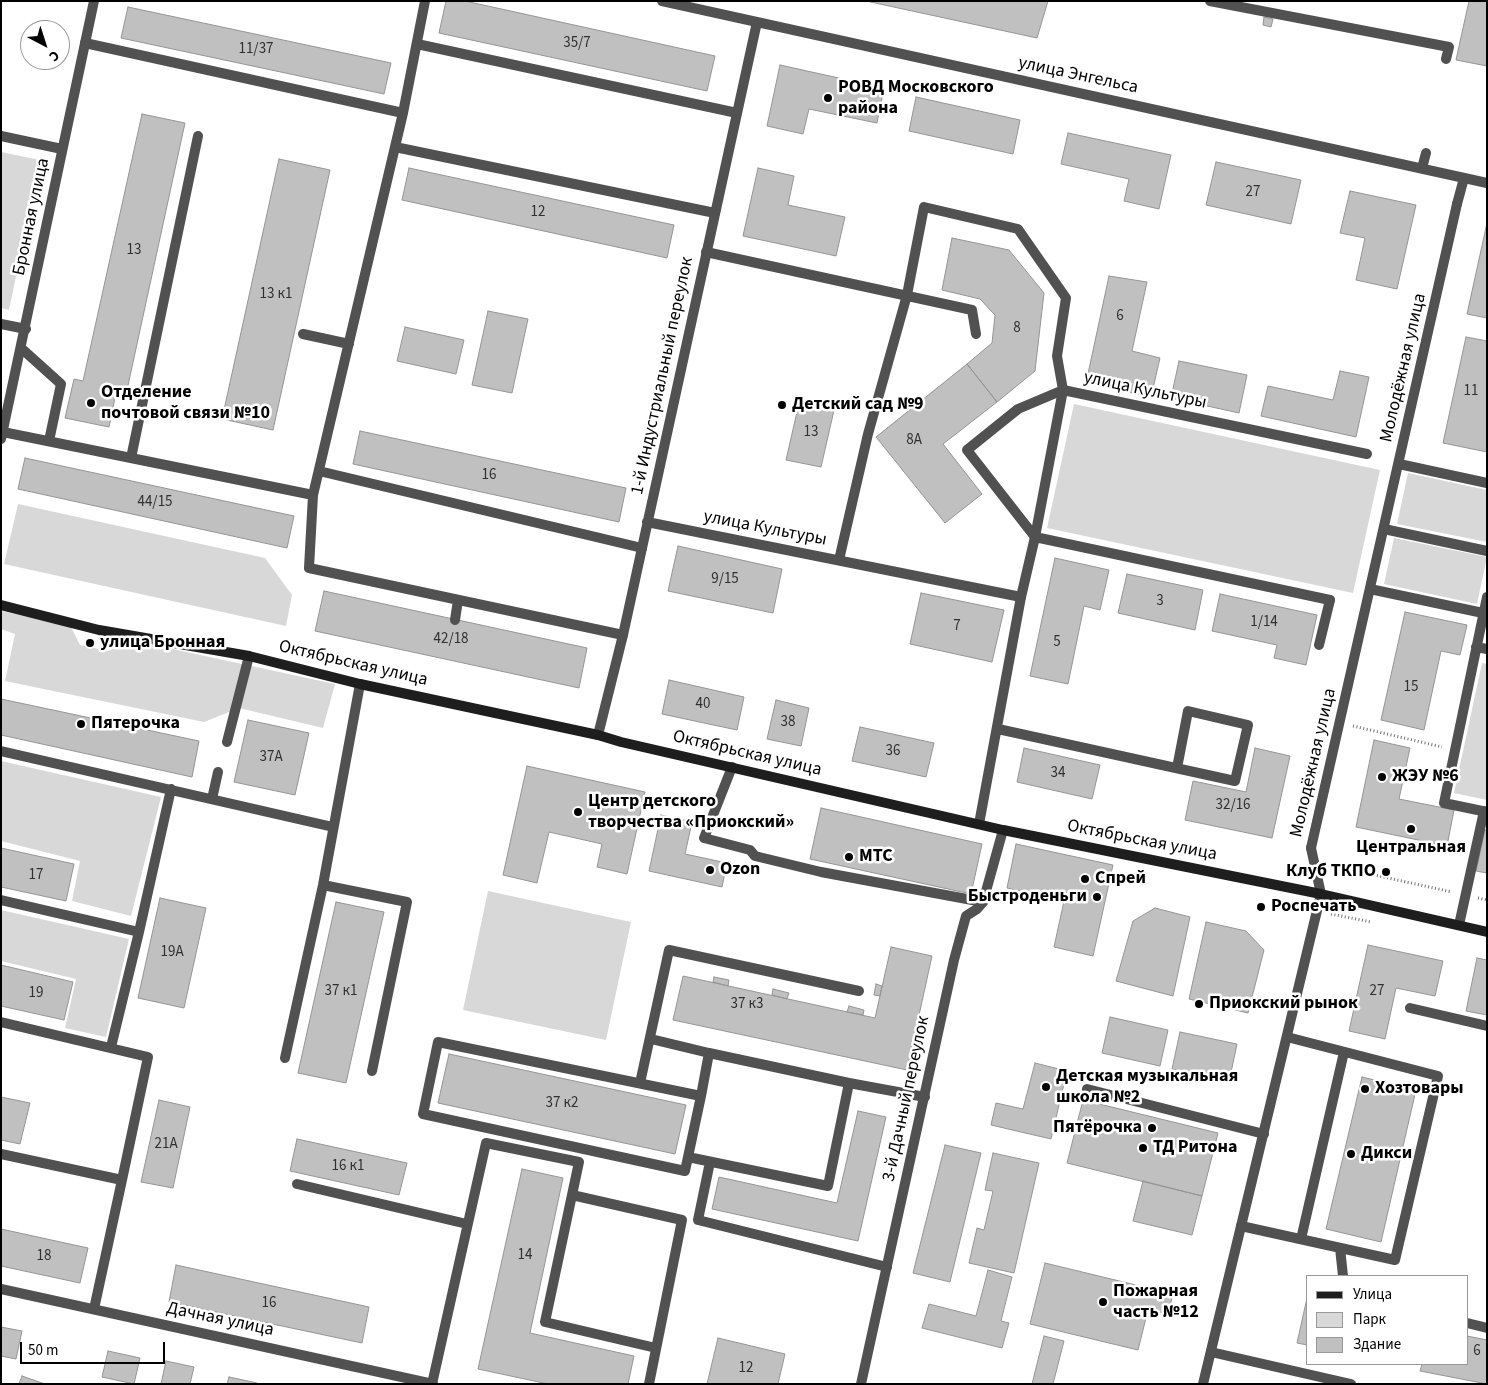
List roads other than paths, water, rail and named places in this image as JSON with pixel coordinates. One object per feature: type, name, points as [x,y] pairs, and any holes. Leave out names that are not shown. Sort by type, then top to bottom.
[{"type":"main road","name":"Октябрьская улица","points":[[1,605],[99,630],[249,656],[360,684],[598,735],[1002,830],[1321,894],[1459,924],[1487,932]]},
{"type":"street","name":"Бронная улица","points":[[2,435],[94,1]]},
{"type":"street","points":[[425,1],[403,113],[313,495],[309,568],[623,635]]},
{"type":"street","name":"улица Энгельса","points":[[662,1],[757,22],[776,22],[1487,183]]},
{"type":"street","points":[[1210,1],[1449,47],[1446,59]]},
{"type":"street","name":"1-й Индустриальный переулок","points":[[598,735],[623,635],[757,22]]},
{"type":"street","points":[[85,44],[403,113]]},
{"type":"street","points":[[417,44],[737,113]]},
{"type":"street","points":[[1,136],[62,149]]},
{"type":"street","points":[[131,458],[198,136]]},
{"type":"street","points":[[395,147],[715,212]]},
{"type":"street","points":[[1422,168],[1426,153]]},
{"type":"street","name":"Молодёжная улица","points":[[1203,1384],[1321,894],[1311,848],[1464,178]]},
{"type":"street","points":[[839,560],[868,434],[907,295],[924,207],[1018,229],[1066,298],[1057,356],[1062,390],[1018,409],[967,450],[1035,537],[1330,600],[1319,645]]},
{"type":"street","points":[[706,252],[972,310],[976,334]]},
{"type":"street","points":[[1,324],[26,329]]},
{"type":"street","points":[[302,334],[349,344]]},
{"type":"street","points":[[21,348],[61,384],[49,441]]},
{"type":"street","name":"улица Культуры","points":[[647,522],[1021,597],[1035,537],[1062,390],[1367,454]]},
{"type":"street","points":[[2,435],[49,441],[313,495]]},
{"type":"street","points":[[1398,464],[1487,483]]},
{"type":"street","points":[[318,471],[642,548]]},
{"type":"street","points":[[1384,529],[1487,551]]},
{"type":"street","points":[[1370,589],[1483,613]]},
{"type":"street","points":[[980,824],[1021,597]]},
{"type":"street","points":[[1459,924],[1485,812],[1444,803],[1487,597]]},
{"type":"street","points":[[455,620],[458,600]]},
{"type":"street","points":[[1476,647],[1487,650]]},
{"type":"street","points":[[227,742],[249,656]]},
{"type":"street","points":[[285,1058],[322,885],[360,684]]},
{"type":"street","points":[[998,729],[1235,781],[1248,725],[1188,711],[1178,768]]},
{"type":"street","points":[[1,751],[333,827]]},
{"type":"street","points":[[732,768],[704,838],[750,850],[755,856],[821,872],[983,902],[1002,830]]},
{"type":"street","points":[[212,798],[218,772]]},
{"type":"street","points":[[111,1047],[140,932],[171,789]]},
{"type":"street","points":[[322,885],[407,902],[372,1072]]},
{"type":"street","points":[[1,900],[140,932]]},
{"type":"street","name":"3-й Дачный переулок","points":[[861,1384],[954,960],[966,916],[977,909],[983,902]]},
{"type":"street","points":[[640,1083],[651,1040],[669,950],[859,991]]},
{"type":"street","points":[[1410,1008],[1487,1026]]},
{"type":"street","points":[[1,1022],[148,1057],[94,1309]]},
{"type":"street","points":[[1241,1226],[1395,1260],[1438,1076],[1287,1037]]},
{"type":"street","points":[[651,1040],[849,1083],[925,1097]]},
{"type":"street","points":[[701,1096],[438,1042],[423,1114],[685,1171],[701,1096],[709,1053]]},
{"type":"street","points":[[1300,1240],[1344,1052]]},
{"type":"street","points":[[688,1157],[828,1186],[849,1083]]},
{"type":"street","points":[[1087,1090],[1264,1134]]},
{"type":"street","points":[[432,1384],[486,1143],[579,1162],[544,1322],[656,1348]]},
{"type":"street","points":[[1,1154],[122,1180]]},
{"type":"street","points":[[710,1162],[698,1220],[887,1267]]},
{"type":"street","points":[[297,1184],[467,1224]]},
{"type":"street","points":[[572,1195],[682,1220],[649,1384]]},
{"type":"street","points":[[1340,1248],[1343,1275]]},
{"type":"street","name":"Дачная улица","points":[[1,1289],[432,1384]]},
{"type":"street","points":[[1468,1324],[1487,1328]]},
{"type":"street","points":[[1211,1352],[1351,1384]]},
{"type":"place","name":"РОВД Московского района","points":[[828,98]]},
{"type":"place","name":"Отделение почтовой связи №10","points":[[91,403]]},
{"type":"place","name":"Детский сад №9","points":[[782,405]]},
{"type":"place","name":"улица Бронная","points":[[90,643]]},
{"type":"place","name":"Пятерочка","points":[[81,724]]},
{"type":"place","name":"ЖЭУ №6","points":[[1382,777]]},
{"type":"place","name":"Центр детского творчества «Приокский»","points":[[578,812]]},
{"type":"place","name":"Центральная","points":[[1411,829]]},
{"type":"place","name":"МТС","points":[[849,857]]},
{"type":"place","name":"Ozon","points":[[710,870]]},
{"type":"place","name":"Клуб ТКПО","points":[[1386,872]]},
{"type":"place","name":"Спрей","points":[[1085,879]]},
{"type":"place","name":"Быстроденьги","points":[[1097,897]]},
{"type":"place","name":"Роспечать","points":[[1261,907]]},
{"type":"place","name":"Приокский рынок","points":[[1199,1004]]},
{"type":"place","name":"Детская музыкальная школа №2","points":[[1046,1087]]},
{"type":"place","name":"Хозтовары","points":[[1365,1089]]},
{"type":"place","name":"Пятёрочка","points":[[1152,1128]]},
{"type":"place","name":"ТД Ритона","points":[[1143,1148]]},
{"type":"place","name":"Дикси","points":[[1351,1154]]},
{"type":"place","name":"Пожарная часть №12","points":[[1103,1302]]}]
